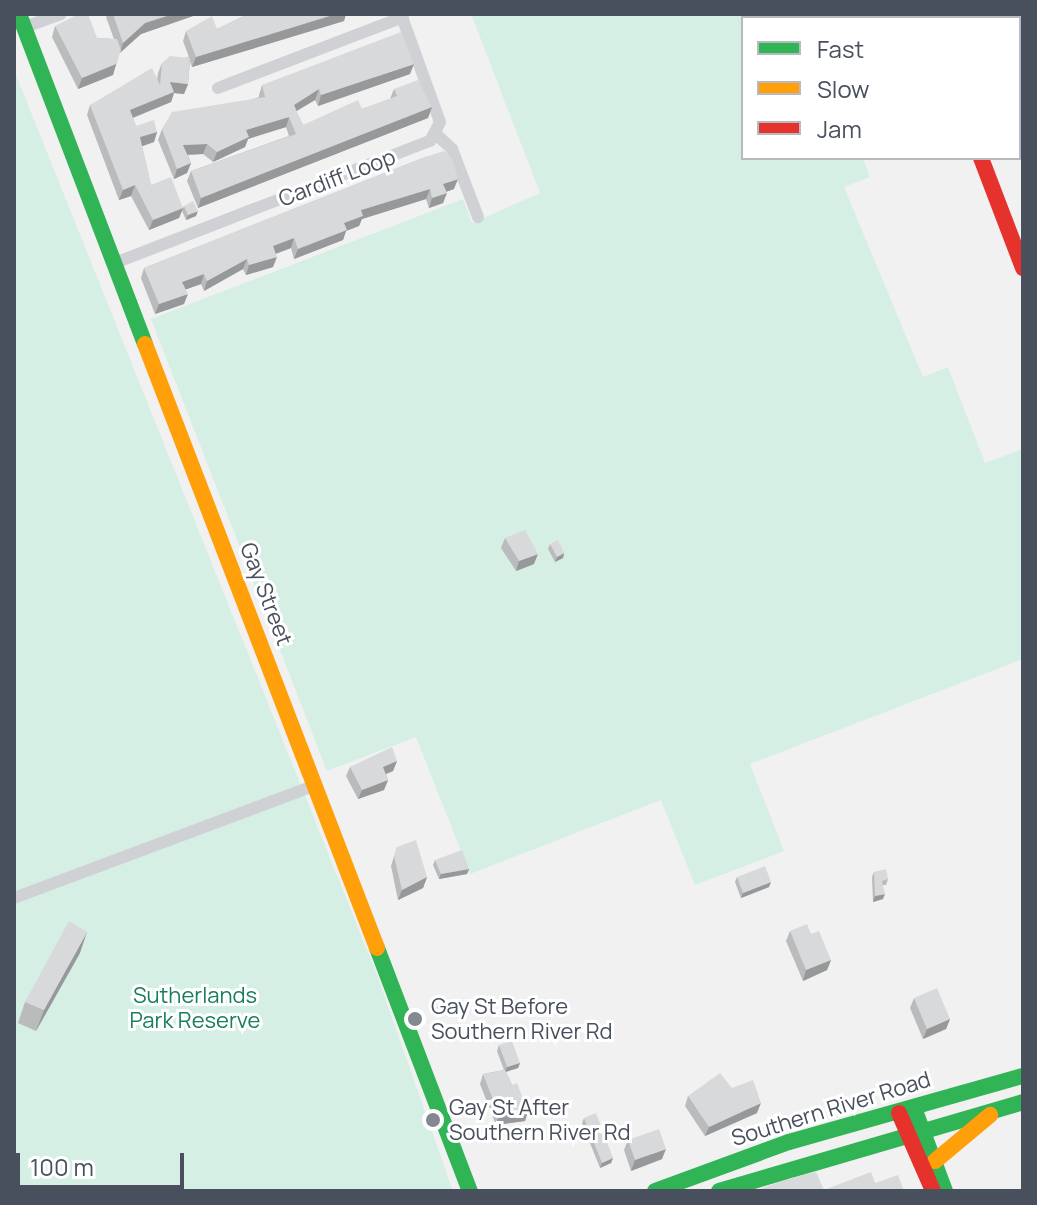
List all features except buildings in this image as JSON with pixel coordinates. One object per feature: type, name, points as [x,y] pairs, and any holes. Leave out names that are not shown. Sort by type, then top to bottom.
[{"type":"main road","name":"Gay Street","points":[[22,21],[470,1191]]},
{"type":"main road","points":[[982,160],[1023,268]]},
{"type":"main road","points":[[949,1097],[1023,1065]]},
{"type":"main road","name":"Southern River Road","points":[[655,1191],[789,1142],[1023,1076]]},
{"type":"main road","name":"Southern River Road","points":[[719,1191],[918,1130],[1023,1102]]},
{"type":"main road","points":[[906,1110],[935,1161],[945,1191]]},
{"type":"main road","points":[[935,1161],[995,1110]]},
{"type":"main road","points":[[918,1130],[933,1191]]},
{"type":"street","points":[[22,21],[61,14]]},
{"type":"street","points":[[218,88],[402,16],[436,104],[437,135],[452,149],[478,217]]},
{"type":"street","name":"Cardiff Loop","points":[[115,263],[437,135]]},
{"type":"street","points":[[14,898],[316,785]]},
{"type":"green space","points":[[471,14],[744,14],[741,16],[741,160],[864,160],[870,177],[844,187],[923,377],[948,367],[985,463],[1023,449],[1023,659],[750,764],[784,851],[695,885],[661,800],[470,874],[416,737],[327,771],[151,319],[463,199],[472,223],[540,193]]},
{"type":"green space","name":"Sutherlands Park Reserve","points":[[14,70],[377,975],[453,1191],[14,1191]]},
{"type":"traffic: fast","points":[[19,14],[145,344]]},
{"type":"traffic: fast","points":[[377,948],[470,1191]]},
{"type":"traffic: fast","points":[[655,1191],[789,1142],[1023,1076]]},
{"type":"traffic: fast","points":[[719,1191],[1023,1102]]},
{"type":"traffic: fast","points":[[914,1108],[945,1191]]},
{"type":"traffic: slow","points":[[145,344],[377,948]]},
{"type":"traffic: slow","points":[[935,1161],[990,1115]]},
{"type":"traffic: jam","points":[[982,160],[1023,268]]},
{"type":"traffic: jam","points":[[899,1113],[933,1191]]},
{"type":"place","name":"Gay St Before Southern River Rd","points":[[415,1019]]},
{"type":"place","name":"Gay St After Southern River Rd","points":[[433,1120]]}]
